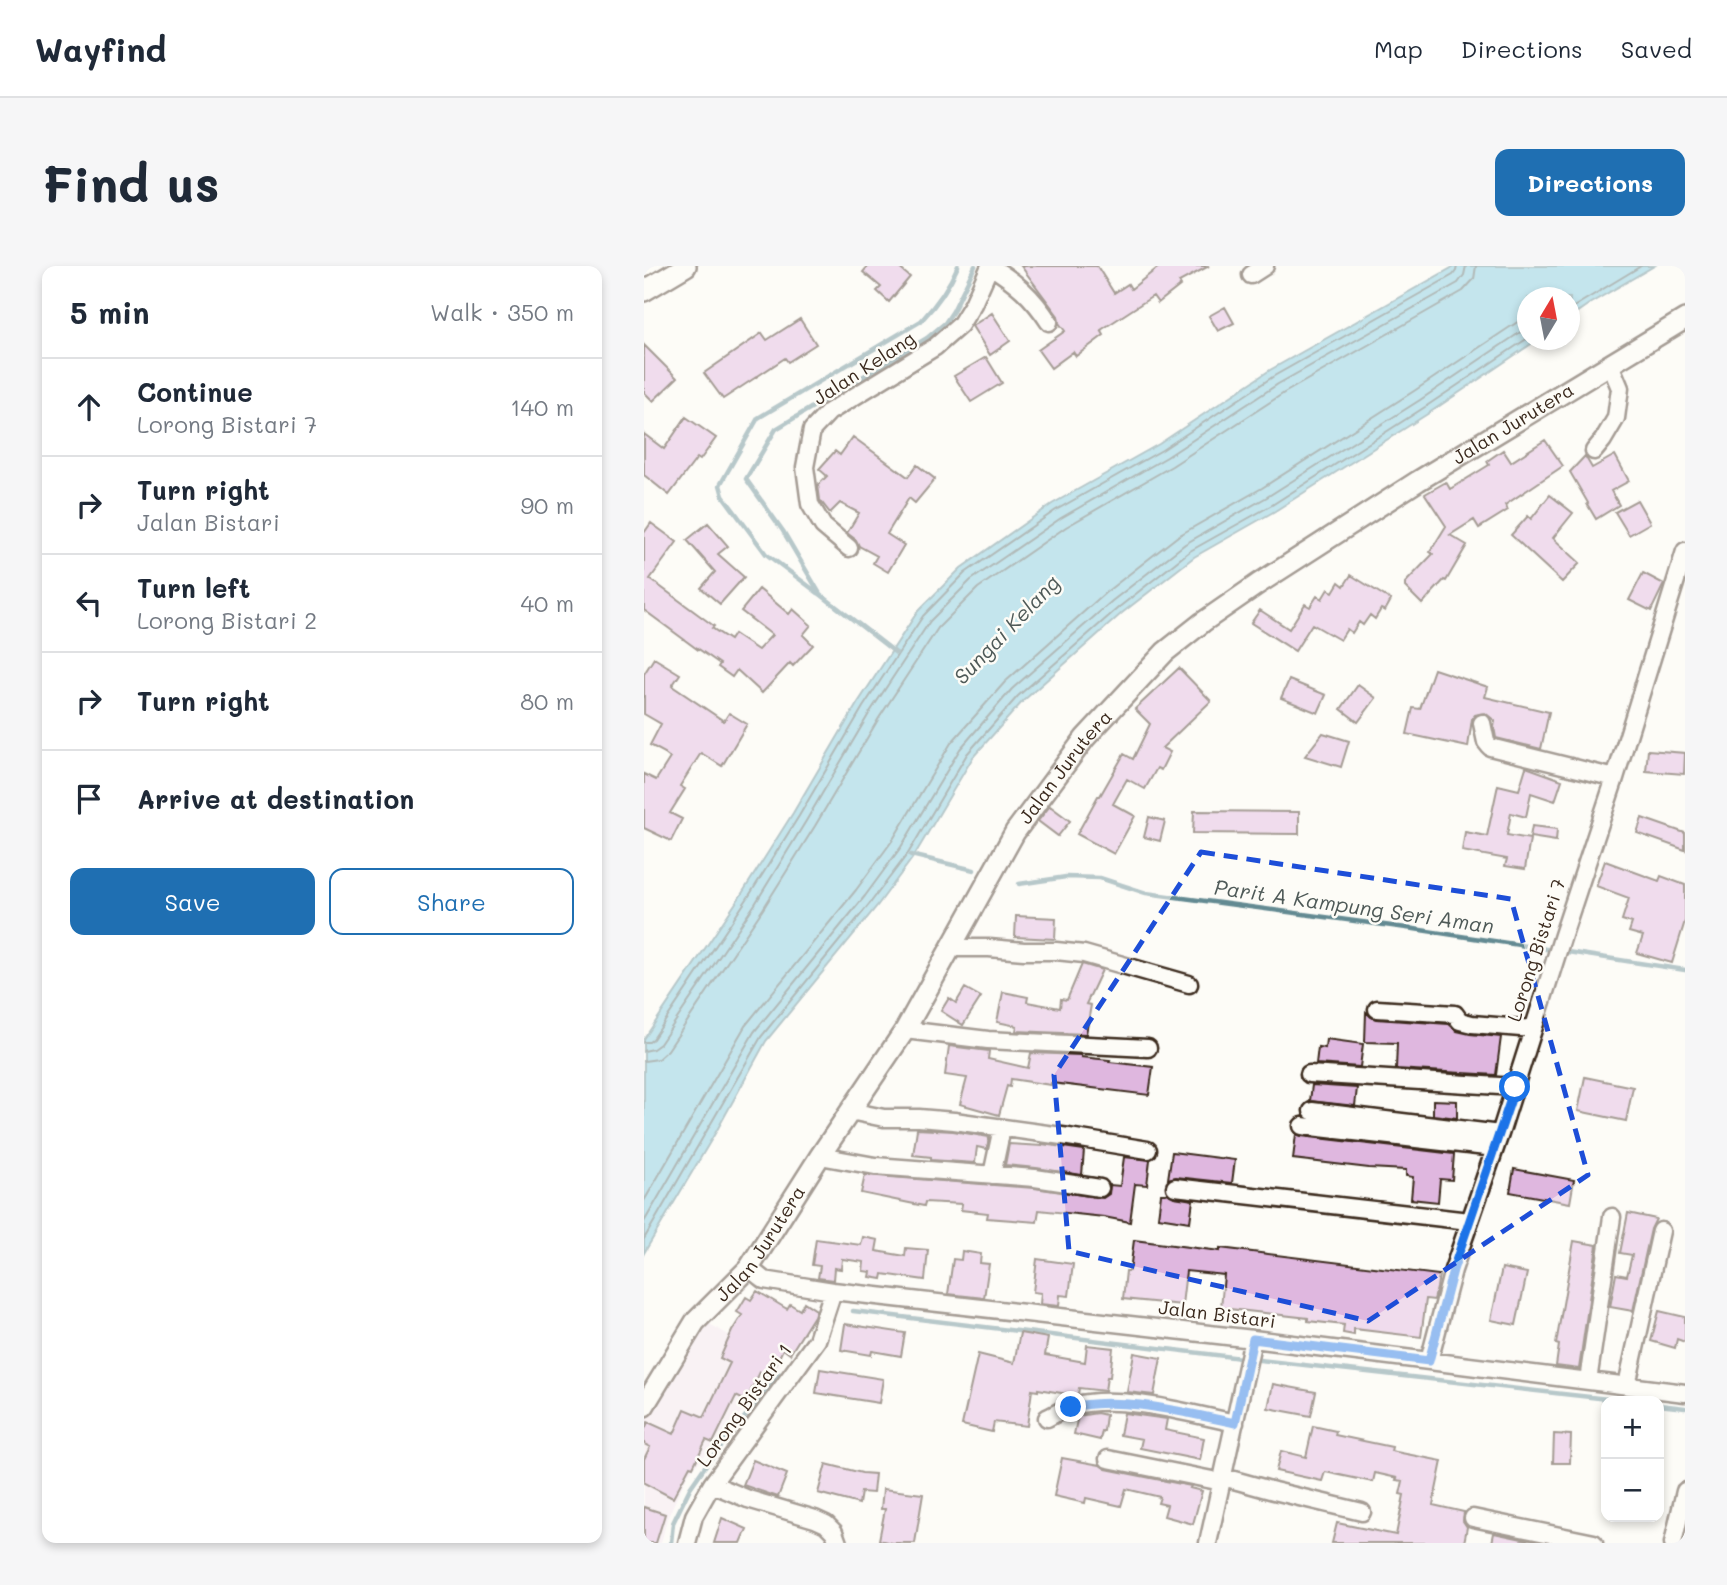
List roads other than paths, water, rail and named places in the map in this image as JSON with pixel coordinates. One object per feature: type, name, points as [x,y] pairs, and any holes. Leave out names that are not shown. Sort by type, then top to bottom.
[{"type":"street","points":[[644,291],[686,266]]},
{"type":"street","points":[[990,266],[1013,280],[1049,322]]},
{"type":"street","name":"Jalan Kelang","points":[[849,548],[823,526],[810,504],[805,467],[812,430],[829,412],[935,347],[960,325],[990,266]]},
{"type":"street","points":[[1251,275],[1265,266]]},
{"type":"street","name":"Jalan Jurutera","points":[[644,1406],[695,1322],[749,1268],[905,1030],[1016,832],[1085,738],[1165,652],[1258,584],[1418,481],[1685,319]]},
{"type":"street","points":[[1594,451],[1616,418],[1620,388],[1610,364]]},
{"type":"street","name":"Lorong Bistari 7","points":[[1429,1361],[1453,1270],[1615,778],[1685,551]]},
{"type":"street","points":[[1482,723],[1486,742],[1490,747],[1615,778]]},
{"type":"street","points":[[951,948],[1084,954],[1189,984]]},
{"type":"street","points":[[1377,1009],[1455,1014],[1460,1021],[1472,1024],[1533,1030]]},
{"type":"street","points":[[905,1030],[988,1040],[1149,1048]]},
{"type":"street","points":[[1309,1074],[1515,1087]]},
{"type":"street","points":[[850,1111],[884,1118],[954,1121],[1069,1136],[1148,1150]]},
{"type":"street","points":[[1312,1111],[1497,1141]]},
{"type":"street","points":[[1302,1126],[1497,1141]]},
{"type":"street","points":[[992,1175],[1002,1128]]},
{"type":"street","points":[[820,1156],[875,1166],[1035,1178],[1100,1188]]},
{"type":"street","points":[[1175,1187],[1469,1221]]},
{"type":"street","points":[[1588,1381],[1612,1217]]},
{"type":"street","points":[[1627,1385],[1661,1231]]},
{"type":"street","name":"Jalan Bistari","points":[[749,1268],[764,1280],[833,1291],[1252,1344],[1429,1361],[1685,1393]]},
{"type":"street","name":"Lorong Bistari 1","points":[[687,1543],[694,1516],[712,1484],[817,1340],[833,1291]]},
{"type":"street","points":[[1208,1543],[1252,1344]]},
{"type":"street","points":[[1047,1418],[1071,1407],[1092,1403],[1124,1403],[1235,1423]]},
{"type":"street","points":[[1108,1459],[1222,1479],[1362,1512]]},
{"type":"street","points":[[712,1484],[748,1499],[826,1524],[834,1532],[838,1543]]},
{"type":"street","points":[[1675,1542],[1685,1490]]},
{"type":"street","points":[[1473,1518],[1594,1543]]},
{"type":"water","name":"Sungai Kelang","points":[[1455,266],[1654,266],[1580,310],[1580,287],[1517,287],[1517,350],[1522,350],[1275,511],[1194,557],[1122,613],[1023,701],[973,757],[914,856],[877,906],[766,1041],[644,1253],[644,1039],[741,895],[857,704],[918,611],[961,568],[1052,504],[1159,444],[1270,370]]},
{"type":"waterway","points":[[818,593],[766,554],[723,496],[720,485],[758,418],[921,321],[942,295],[958,266]]},
{"type":"waterway","points":[[896,653],[820,594],[783,531],[746,479],[776,429],[927,338],[945,323],[975,266]]},
{"type":"waterway","name":"Parit A Kampung Seri Aman","points":[[911,855],[974,870]]},
{"type":"waterway","name":"Parit A Kampung Seri Aman","points":[[1019,884],[1066,877],[1100,878],[1146,893],[1553,950]]},
{"type":"waterway","name":"Parit A Kampung Seri Aman","points":[[1561,951],[1685,970]]},
{"type":"waterway","points":[[853,1311],[1601,1398]]},
{"type":"waterway","points":[[671,1543],[673,1523],[690,1488],[780,1374]]},
{"type":"waterway","points":[[1664,1406],[1685,1408]]}]
